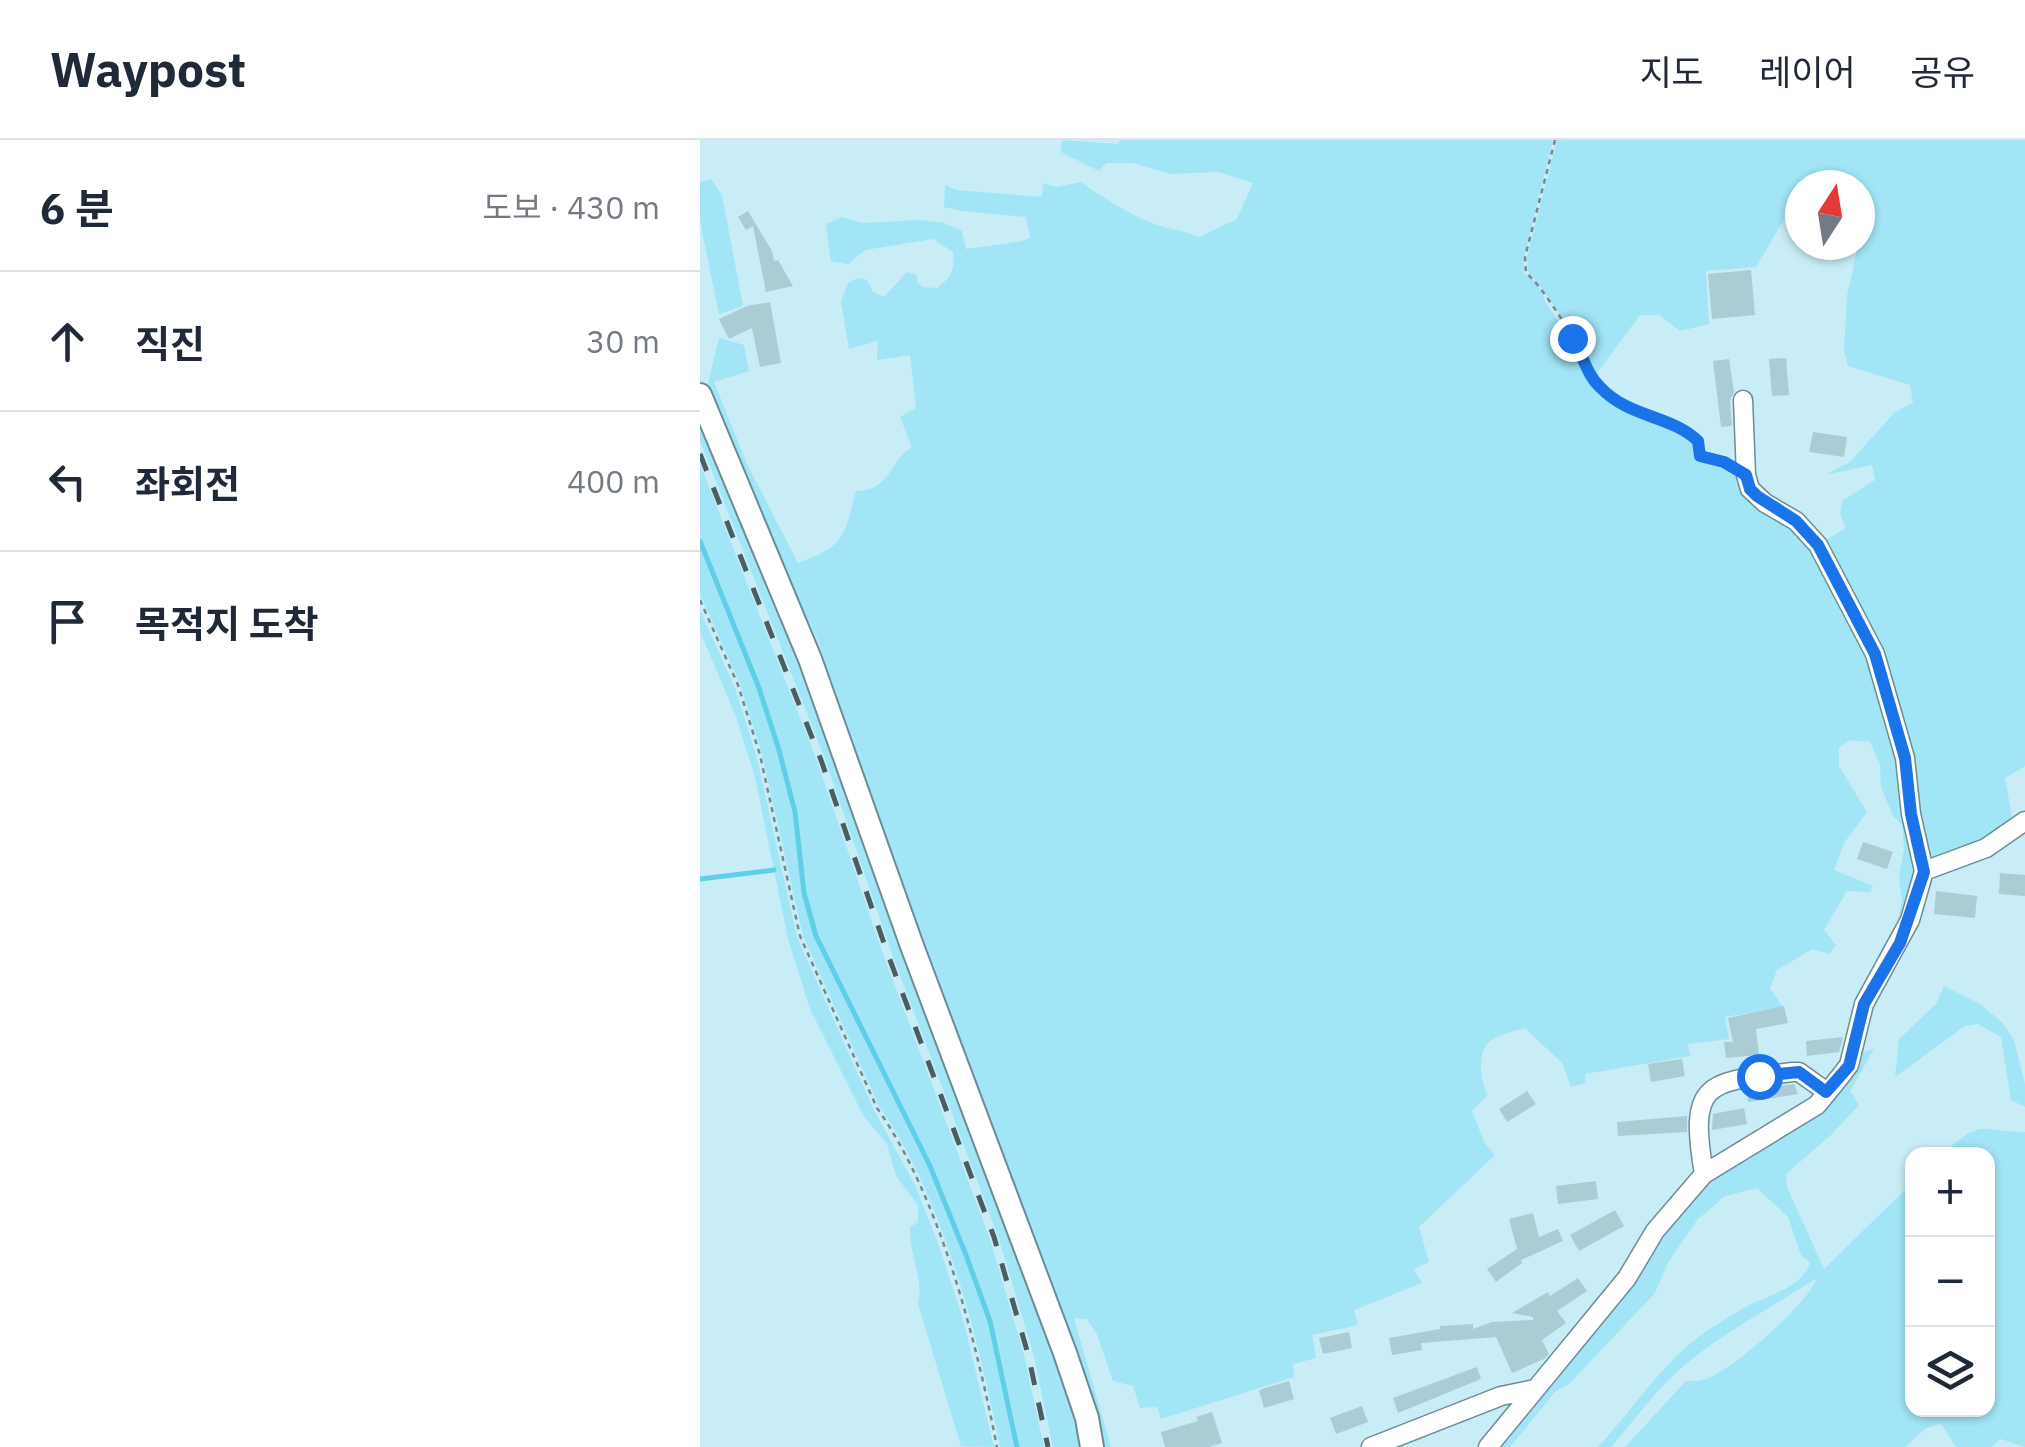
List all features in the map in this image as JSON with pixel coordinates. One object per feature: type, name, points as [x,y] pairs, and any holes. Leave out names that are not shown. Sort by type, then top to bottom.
[{"type":"street","points":[[700,395],[810,659],[912,946],[1065,1353],[1087,1418],[1092,1447]]},
{"type":"street","points":[[1488,1447],[1627,1278],[1656,1231],[1704,1174],[1817,1105],[1849,1066],[1864,1004],[1900,943],[1924,872],[1911,814],[1905,758],[1875,654],[1818,545],[1796,521],[1750,489],[1743,400]]},
{"type":"street","points":[[1924,872],[1986,848],[2025,821]]},
{"type":"street","points":[[1704,1174],[1697,1136],[1698,1114],[1718,1085],[1799,1072],[1826,1092]]},
{"type":"street","points":[[1371,1447],[1501,1396],[1535,1390]]},
{"type":"path","points":[[1555,140],[1526,257],[1526,273],[1538,282],[1599,387],[1628,410],[1685,428],[1698,441],[1700,456],[1724,462],[1746,475]]},
{"type":"path","points":[[700,600],[738,685],[760,755],[800,936],[877,1108],[918,1184],[941,1241],[966,1316],[997,1447]]},
{"type":"shaded area","points":[[1062,140],[1118,144],[1121,140],[1553,140],[1524,257],[1524,273],[1537,283],[1598,388],[1627,411],[1684,430],[1697,442],[1698,457],[1732,471],[1765,495],[1794,526],[1820,563],[1863,644],[1890,718],[1915,867],[1907,909],[1881,960],[1878,956],[1898,920],[1902,901],[1902,825],[1893,816],[1881,787],[1880,765],[1870,742],[1850,740],[1839,747],[1839,766],[1867,812],[1844,843],[1834,870],[1873,886],[1870,892],[1847,891],[1824,930],[1836,945],[1829,954],[1812,949],[1777,970],[1770,988],[1783,1007],[1725,1017],[1729,1039],[1688,1044],[1690,1056],[1585,1074],[1585,1083],[1571,1087],[1562,1063],[1525,1028],[1492,1040],[1484,1051],[1481,1066],[1488,1095],[1472,1111],[1484,1142],[1495,1155],[1419,1227],[1429,1262],[1414,1269],[1422,1283],[1354,1310],[1358,1325],[1312,1335],[1316,1358],[1293,1364],[1294,1377],[1161,1419],[1157,1407],[1140,1408],[1133,1386],[1113,1381],[1097,1334],[1087,1319],[1074,1318],[1111,1447],[1104,1447],[1004,1156],[898,873],[818,641],[707,388],[719,338],[744,345],[749,371],[714,382],[747,464],[798,563],[825,551],[845,530],[856,491],[883,481],[912,447],[900,417],[916,408],[910,355],[877,360],[878,341],[849,349],[841,302],[848,283],[858,278],[867,280],[873,292],[884,297],[907,272],[917,275],[917,282],[923,287],[937,288],[953,268],[953,252],[933,239],[865,250],[848,264],[831,261],[826,224],[842,217],[863,223],[944,223],[962,231],[966,249],[1023,241],[1030,238],[1026,217],[944,207],[945,185],[956,190],[1042,197],[1043,183],[1057,187],[1081,182],[1143,219],[1199,237],[1237,219],[1253,183],[1219,172],[1170,174],[1133,163],[1106,163],[1099,171],[1061,152]]},
{"type":"shaded area","points":[[1557,140],[2025,140],[2025,766],[2005,778],[2013,823],[1967,849],[1925,862],[1898,717],[1821,543],[1846,528],[1840,514],[1842,501],[1875,480],[1872,465],[1825,475],[1850,462],[1895,412],[1913,403],[1910,385],[1848,366],[1844,350],[1847,296],[1855,260],[1875,260],[1875,170],[1785,170],[1785,218],[1756,267],[1706,271],[1709,324],[1680,331],[1659,315],[1640,315],[1594,377],[1575,337],[1528,272],[1527,257]]},
{"type":"shaded area","points":[[711,179],[722,195],[743,306],[719,314],[700,222],[700,182]]},
{"type":"shaded area","points":[[700,407],[780,601],[1088,1447],[1053,1447],[1033,1353],[998,1236],[891,951],[825,759],[700,441]]},
{"type":"shaded area","points":[[700,464],[817,761],[883,954],[990,1239],[1024,1355],[1044,1447],[1019,1447],[992,1321],[968,1254],[932,1165],[817,935],[781,750],[761,687],[700,536]]},
{"type":"shaded area","points":[[700,546],[778,751],[793,812],[802,893],[814,936],[929,1167],[965,1255],[989,1322],[1016,1447],[1000,1447],[969,1316],[940,1225],[902,1142],[879,1106],[803,936],[762,754],[740,684],[700,594]]},
{"type":"shaded area","points":[[700,610],[735,688],[757,758],[797,937],[874,1110],[915,1185],[938,1243],[963,1319],[994,1447],[961,1446],[918,1304],[910,1227],[918,1222],[918,1205],[896,1176],[887,1144],[864,1117],[810,1009],[788,939],[755,777],[736,717],[700,631]]},
{"type":"shaded area","points":[[1944,986],[1980,1004],[2003,1023],[2014,1040],[2025,1084],[2025,1107],[2011,1100],[2001,1037],[1978,1024],[1965,1026],[1895,1077],[1899,1039],[1936,1004]]},
{"type":"shaded area","points":[[1874,1049],[1850,1091],[1859,1105],[1786,1174],[1787,1187],[1824,1269],[1905,1190],[1905,1417],[1995,1417],[1995,1147],[1951,1147],[1981,1129],[2025,1132],[2025,1447],[2001,1439],[1991,1447],[1956,1447],[1941,1424],[1926,1428],[1905,1447],[1625,1447],[1686,1381],[1703,1380],[1721,1371],[1769,1334],[1800,1303],[1817,1278],[1695,1357],[1661,1388],[1611,1447],[1598,1447],[1691,1343],[1742,1309],[1791,1286],[1806,1272],[1810,1263],[1801,1255],[1788,1217],[1757,1188],[1725,1196],[1697,1220],[1669,1261],[1655,1293],[1569,1384],[1555,1392],[1510,1447],[1493,1447],[1691,1192],[1781,1133],[1856,1053]]},
{"type":"building","points":[[748,211],[774,261],[778,260],[793,286],[766,292],[753,226],[746,230],[738,217]]},
{"type":"building","points":[[1751,270],[1755,315],[1712,319],[1708,274]]},
{"type":"building","points":[[770,302],[781,363],[760,367],[752,328],[729,339],[719,319],[747,306]]},
{"type":"building","points":[[1786,358],[1789,395],[1772,396],[1769,359]]},
{"type":"building","points":[[1729,359],[1734,392],[1730,400],[1732,426],[1721,427],[1713,361]]},
{"type":"building","points":[[1813,432],[1847,437],[1844,457],[1809,452]]},
{"type":"building","points":[[1863,842],[1893,852],[1887,869],[1857,859]]},
{"type":"building","points":[[2000,873],[2025,875],[2025,896],[1999,894]]},
{"type":"building","points":[[1936,891],[1977,896],[1975,918],[1934,914]]},
{"type":"building","points":[[1784,1006],[1788,1023],[1756,1029],[1759,1055],[1726,1058],[1724,1042],[1733,1042],[1728,1018]]},
{"type":"building","points":[[1843,1037],[1839,1052],[1807,1056],[1806,1041]]},
{"type":"building","points":[[1682,1059],[1685,1076],[1651,1082],[1648,1064]]},
{"type":"building","points":[[1794,1084],[1798,1094],[1748,1102],[1747,1091]]},
{"type":"building","points":[[1527,1091],[1536,1104],[1507,1122],[1499,1109]]},
{"type":"building","points":[[1744,1108],[1747,1124],[1712,1130],[1713,1114]]},
{"type":"building","points":[[1687,1116],[1687,1132],[1618,1136],[1617,1122]]},
{"type":"building","points":[[1596,1181],[1598,1199],[1558,1204],[1556,1186]]},
{"type":"building","points":[[1615,1210],[1624,1226],[1579,1251],[1570,1235]]},
{"type":"building","points":[[1533,1213],[1539,1237],[1558,1229],[1563,1241],[1521,1260],[1496,1282],[1487,1269],[1517,1249],[1509,1219]]},
{"type":"building","points":[[1578,1278],[1587,1291],[1557,1311],[1566,1323],[1542,1340],[1549,1354],[1512,1373],[1496,1337],[1421,1343],[1422,1350],[1392,1355],[1389,1338],[1440,1326],[1473,1324],[1473,1329],[1492,1322],[1533,1320],[1512,1313]]},
{"type":"building","points":[[1349,1332],[1352,1348],[1323,1354],[1319,1338]]},
{"type":"building","points":[[1477,1367],[1481,1379],[1398,1413],[1393,1398]]},
{"type":"building","points":[[1289,1381],[1294,1399],[1264,1408],[1259,1390]]},
{"type":"building","points":[[1362,1406],[1368,1422],[1336,1434],[1330,1418]]},
{"type":"building","points":[[1212,1412],[1222,1443],[1209,1447],[1165,1447],[1161,1432],[1198,1421],[1196,1417]]},
{"type":"waterway","points":[[700,541],[759,688],[779,750],[795,812],[804,893],[816,936],[930,1166],[966,1255],[990,1321],[1017,1447]]},
{"type":"waterway","points":[[700,879],[774,870]]},
{"type":"railway","points":[[700,454],[821,760],[887,952],[994,1237],[1028,1354],[1048,1447]]},
{"type":"route","points":[[1572,338],[1599,387],[1628,410],[1685,428],[1698,441],[1700,456],[1724,462],[1746,475],[1757,496],[1807,530],[1875,654],[1905,758],[1911,814],[1924,872],[1900,943],[1864,1004],[1849,1066],[1826,1092],[1799,1072],[1759,1076]]}]
